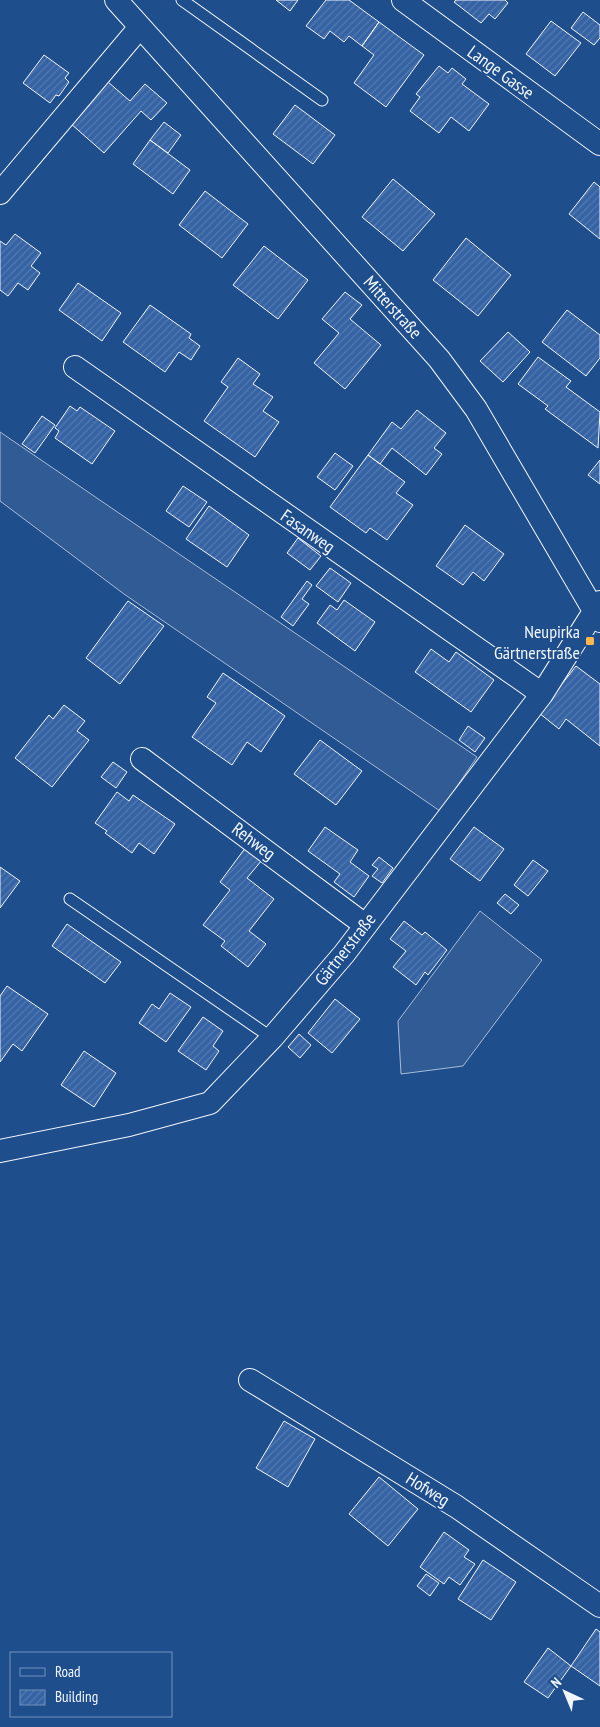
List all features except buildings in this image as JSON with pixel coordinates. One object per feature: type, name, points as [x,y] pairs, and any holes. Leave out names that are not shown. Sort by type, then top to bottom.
[{"type":"street","name":"Mitterstraße","points":[[116,0],[440,359],[476,409],[598,611]]},
{"type":"street","name":"Lange Gasse","points":[[403,0],[600,144]]},
{"type":"street","points":[[0,193],[140,28]]},
{"type":"street","name":"Fasanweg","points":[[75,367],[542,694]]},
{"type":"street","name":"Gärtnerstraße","points":[[0,1152],[129,1125],[210,1103],[272,1038],[344,954],[542,694],[598,611]]},
{"type":"street","name":"Rehweg","points":[[142,759],[365,925]]},
{"type":"street","name":"Hofweg","points":[[250,1380],[457,1507],[600,1606]]},
{"type":"lane","points":[[182,0],[322,100]]},
{"type":"lane","points":[[70,899],[272,1038]]},
{"type":"shaded area","points":[[0,432],[477,757],[440,811],[124,594],[0,501]]},
{"type":"shaded area","points":[[480,911],[542,960],[463,1066],[401,1074],[398,1021]]},
{"type":"place","name":"Neupirka Gärtnerstraße","points":[[590,641]]}]
